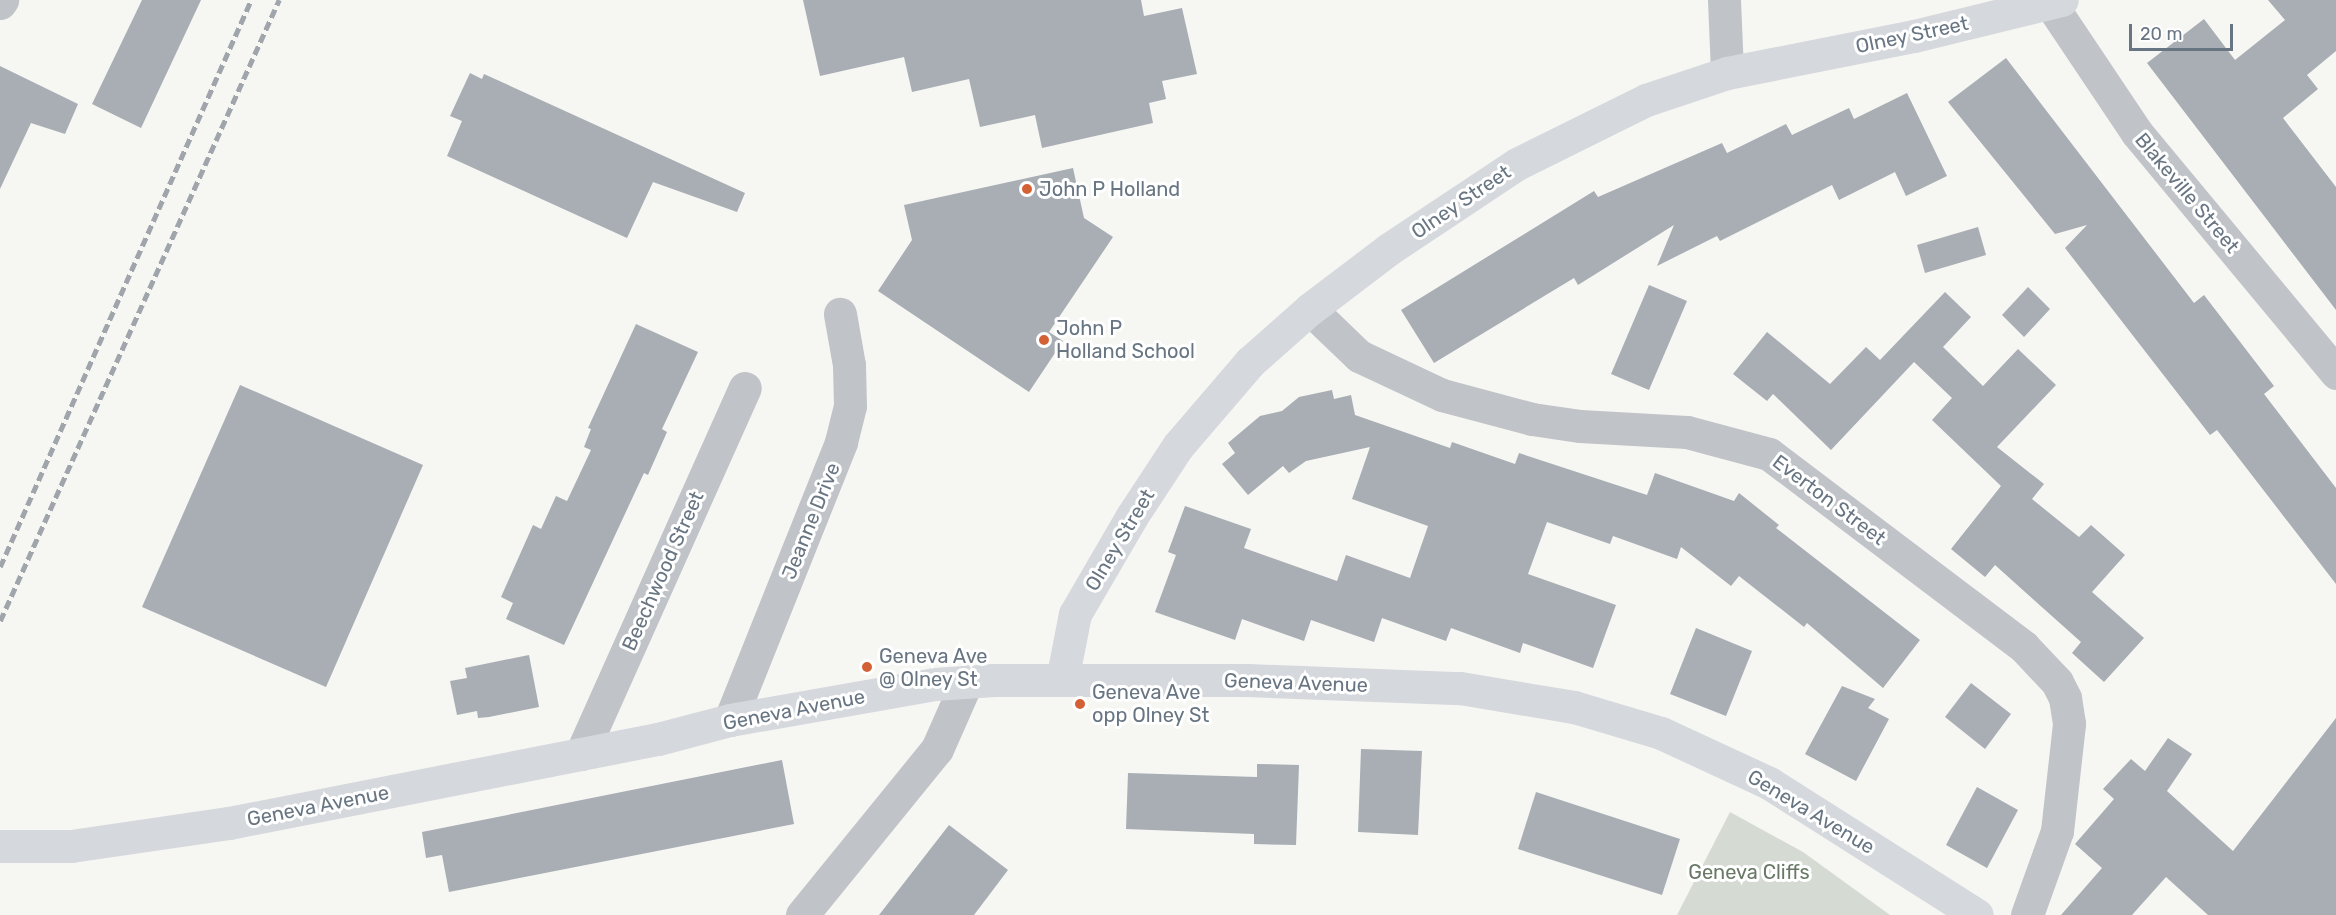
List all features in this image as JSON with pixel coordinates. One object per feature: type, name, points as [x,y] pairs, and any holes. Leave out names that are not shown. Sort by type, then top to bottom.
[{"type":"main road","name":"Olney Street","points":[[1062,680],[1075,614],[1145,496],[1178,446],[1250,362],[1310,309],[1389,249],[1517,164],[1604,119],[1727,73],[2056,2]]},
{"type":"main road","name":"Geneva Avenue","points":[[0,846],[71,846],[142,837],[581,754],[730,720],[967,681],[1247,680],[1460,688],[1574,707],[1661,733],[1769,783],[1977,915]]},
{"type":"street","points":[[1724,0],[1727,73]]},
{"type":"street","name":"Blakeville Street","points":[[2056,2],[2137,133],[2336,373]]},
{"type":"street","name":"Everton Street","points":[[1310,309],[1359,356],[1442,395],[1551,422],[1687,432],[1769,454],[2024,647],[2056,681],[2065,698],[2069,724],[2057,831],[2027,915]]},
{"type":"street","name":"Jeanne Drive","points":[[730,720],[841,442],[850,406],[849,365],[840,314]]},
{"type":"street","name":"Beechwood Street","points":[[581,754],[745,388]]},
{"type":"street","points":[[802,915],[937,748],[967,681]]},
{"type":"green space","name":"Geneva Cliffs","points":[[1730,812],[1803,852],[1890,915],[1677,915]]},
{"type":"building","points":[[142,0],[201,0],[141,128],[92,104]]},
{"type":"building","points":[[803,0],[1141,0],[1144,16],[1182,8],[1197,74],[1162,81],[1166,99],[1149,103],[1153,123],[1042,148],[1035,115],[980,127],[969,79],[912,92],[904,57],[820,76]]},
{"type":"building","points":[[2268,0],[2336,0],[2336,51],[2307,75],[2318,89],[2283,118],[2336,187],[2336,310],[2147,63],[2204,19],[2235,60],[2285,20]]},
{"type":"building","points":[[2006,58],[2194,303],[2204,295],[2274,386],[2264,394],[2336,488],[2336,584],[2217,430],[2210,435],[2065,248],[2087,225],[2055,234],[1948,102]]},
{"type":"building","points":[[0,66],[78,104],[65,134],[31,123],[0,189]]},
{"type":"building","points":[[470,73],[482,79],[484,74],[745,193],[737,212],[653,182],[627,238],[447,156],[462,121],[450,116]]},
{"type":"building","points":[[1907,93],[1947,176],[1906,196],[1895,172],[1839,200],[1832,185],[1720,241],[1717,236],[1657,266],[1674,225],[1578,285],[1574,278],[1434,363],[1401,310],[1594,191],[1598,197],[1722,143],[1727,153],[1786,124],[1792,135],[1849,108],[1854,119]]},
{"type":"building","points":[[1073,168],[1084,218],[1113,237],[1049,332],[1063,341],[1029,392],[878,291],[912,240],[904,205]]},
{"type":"building","points":[[1978,227],[1986,255],[1925,273],[1917,245]]},
{"type":"building","points":[[1649,285],[1687,301],[1649,390],[1611,374]]},
{"type":"building","points":[[2028,287],[2050,309],[2024,337],[2002,315]]},
{"type":"building","points":[[1945,292],[1971,317],[1943,347],[1983,386],[2018,349],[2056,385],[1997,447],[2044,484],[2032,499],[2079,537],[2091,525],[2125,555],[2092,592],[2144,638],[2104,682],[2072,653],[2081,642],[1995,565],[1985,577],[1951,549],[2001,486],[1932,420],[1952,398],[1914,362],[1831,450],[1773,394],[1767,401],[1733,374],[1767,332],[1830,384],[1866,347],[1880,360]]},
{"type":"building","points":[[636,324],[698,352],[662,429],[667,432],[648,475],[644,473],[564,645],[506,619],[513,603],[501,597],[533,525],[541,529],[556,496],[567,501],[591,450],[584,447],[591,429],[588,428]]},
{"type":"building","points":[[240,385],[423,465],[326,687],[142,607]]},
{"type":"building","points":[[1332,390],[1334,399],[1351,395],[1355,415],[1450,448],[1452,442],[1515,464],[1519,453],[1647,495],[1655,473],[1734,501],[1739,493],[1779,525],[1776,528],[1920,640],[1883,688],[1807,623],[1804,627],[1739,576],[1731,586],[1681,547],[1677,559],[1613,536],[1610,544],[1547,522],[1528,574],[1616,605],[1593,668],[1523,643],[1520,653],[1451,628],[1446,641],[1382,618],[1374,642],[1311,620],[1304,641],[1242,619],[1235,640],[1155,612],[1176,555],[1168,552],[1185,506],[1251,529],[1244,548],[1337,581],[1346,555],[1410,578],[1428,526],[1352,499],[1370,447],[1306,461],[1289,473],[1283,466],[1248,495],[1222,464],[1235,453],[1228,443],[1260,416],[1282,411],[1299,397]]},
{"type":"building","points":[[1696,628],[1752,651],[1726,716],[1670,694]]},
{"type":"building","points":[[529,655],[539,707],[489,717],[478,718],[477,711],[457,715],[450,681],[467,678],[465,668]]},
{"type":"building","points":[[1971,683],[2011,714],[1985,749],[1945,717]]},
{"type":"building","points":[[1842,686],[1875,699],[1868,708],[1889,719],[1856,781],[1805,754]]},
{"type":"building","points":[[2336,718],[2336,915],[2208,915],[2166,877],[2132,915],[2061,915],[2102,868],[2075,844],[2114,799],[2103,789],[2131,759],[2145,771],[2168,738],[2192,754],[2167,791],[2233,851]]},
{"type":"building","points":[[1361,749],[1422,751],[1418,835],[1358,832]]},
{"type":"building","points":[[782,760],[794,824],[449,892],[442,855],[426,858],[422,832]]},
{"type":"building","points":[[1257,764],[1299,765],[1296,845],[1254,844],[1254,834],[1126,829],[1128,773],[1257,777]]},
{"type":"building","points":[[1977,787],[2018,810],[1987,868],[1946,845]]},
{"type":"building","points":[[1536,792],[1680,839],[1662,895],[1518,849]]},
{"type":"building","points":[[949,825],[1008,870],[974,915],[879,915]]},
{"type":"railway","points":[[0,567],[251,0]]},
{"type":"railway","points":[[0,621],[279,0]]},
{"type":"place","name":"John P Holland","points":[[1027,189]]},
{"type":"place","name":"John P Holland School","points":[[1044,340]]},
{"type":"place","name":"Geneva Ave @ Olney St","points":[[867,667]]},
{"type":"place","name":"Geneva Ave opp Olney St","points":[[1080,704]]}]
